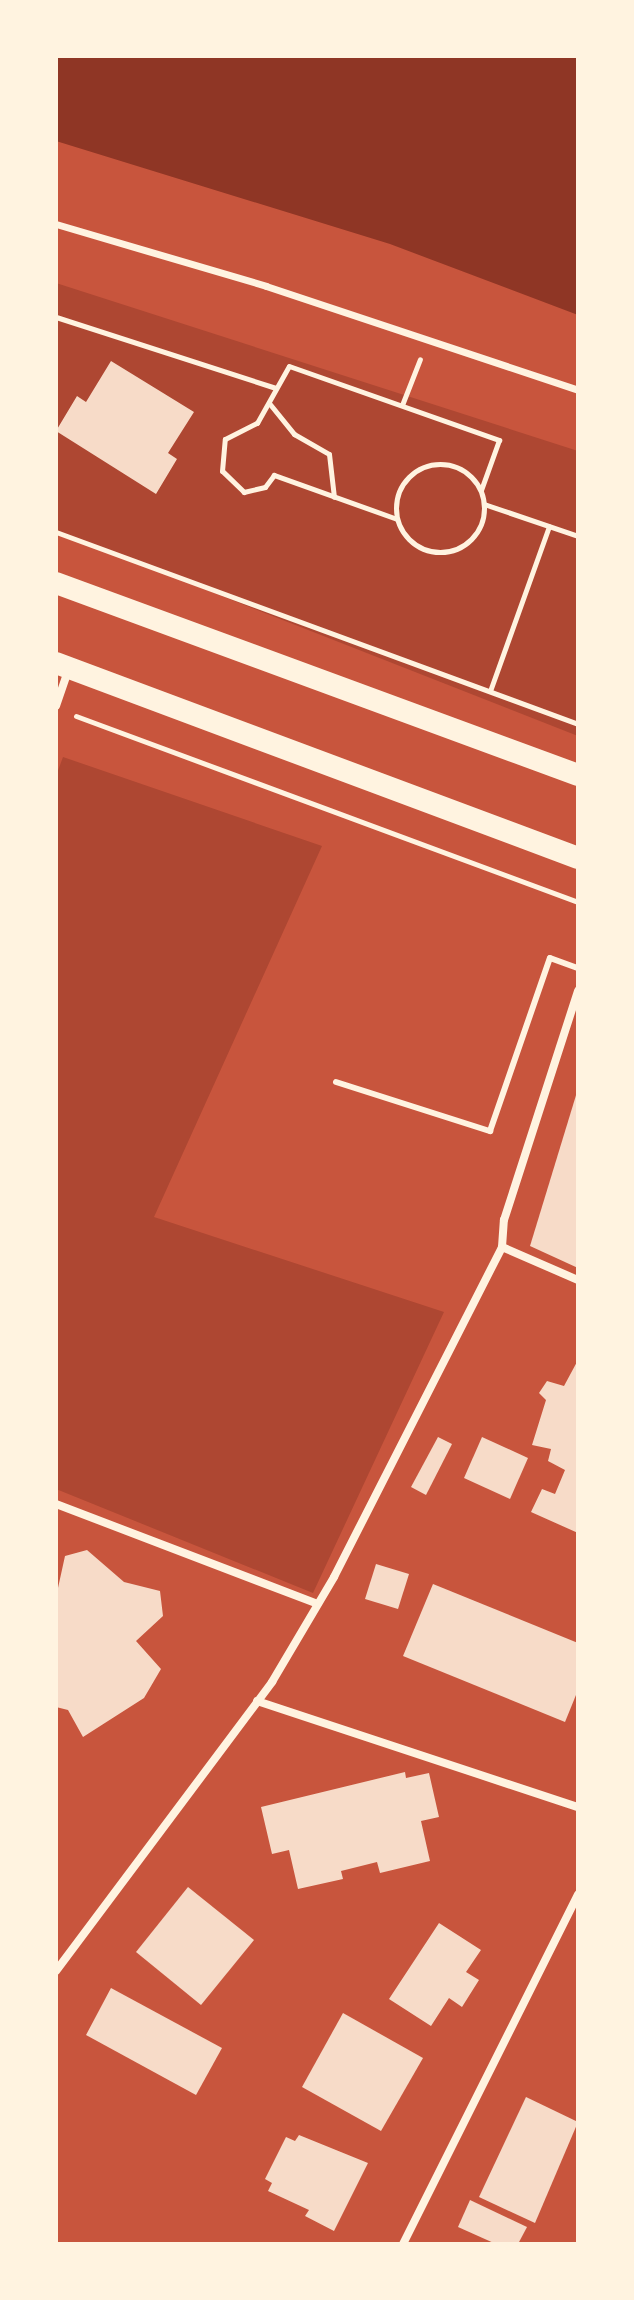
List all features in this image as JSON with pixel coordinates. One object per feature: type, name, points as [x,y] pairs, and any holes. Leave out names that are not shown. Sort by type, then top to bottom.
[{"type":"highway","points":[[56,583],[578,775]]},
{"type":"highway","points":[[63,665],[578,858]]},
{"type":"street","points":[[56,224],[427,339],[578,390]]},
{"type":"street","points":[[56,706],[63,665]]},
{"type":"street","points":[[56,1971],[257,1701],[318,1604],[502,1247],[504,1220],[578,991]]},
{"type":"street","points":[[502,1247],[578,1280]]},
{"type":"street","points":[[56,1504],[318,1604]]},
{"type":"street","points":[[257,1701],[578,1807]]},
{"type":"street","points":[[403,2244],[578,1894]]},
{"type":"lane","points":[[336,1082],[490,1131],[550,958],[578,968]]},
{"type":"path","points":[[56,317],[276,388]]},
{"type":"path","points":[[402,406],[427,339]]},
{"type":"path","points":[[397,519],[274,475],[265,487],[244,492],[222,471],[225,439],[257,423],[289,366],[499,440],[481,490],[484,504],[477,532],[453,550],[425,549],[413,542],[397,519],[396,504],[407,479],[431,465],[460,469],[481,490]]},
{"type":"path","points":[[268,403],[294,434],[329,454],[334,497]]},
{"type":"path","points":[[484,504],[578,536]]},
{"type":"path","points":[[490,691],[549,526]]},
{"type":"path","points":[[56,532],[578,724]]},
{"type":"path","points":[[71,714],[578,902]]},
{"type":"shaded area","points":[[56,56],[578,56],[578,315],[390,244],[56,141]]},
{"type":"shaded area","points":[[56,283],[578,451],[578,736],[56,531]]},
{"type":"shaded area","points":[[63,757],[322,846],[154,1217],[444,1312],[313,1593],[56,1489],[56,776]]},
{"type":"building","points":[[111,361],[194,412],[168,453],[177,459],[156,494],[56,431],[77,396],[86,402]]},
{"type":"building","points":[[578,1093],[578,1268],[530,1246]]},
{"type":"building","points":[[578,1360],[578,1533],[531,1512],[542,1489],[555,1494],[565,1470],[548,1461],[551,1449],[532,1445],[546,1400],[539,1393],[547,1381],[564,1386]]},
{"type":"building","points":[[438,1437],[452,1444],[426,1495],[411,1487]]},
{"type":"building","points":[[482,1437],[528,1458],[510,1499],[464,1478]]},
{"type":"building","points":[[87,1550],[124,1582],[160,1591],[163,1616],[136,1641],[161,1669],[144,1698],[83,1737],[68,1710],[56,1707],[56,1597],[65,1556]]},
{"type":"building","points":[[376,1564],[409,1574],[398,1609],[365,1599]]},
{"type":"building","points":[[433,1584],[578,1643],[578,1690],[565,1722],[403,1656]]},
{"type":"building","points":[[405,1772],[406,1778],[429,1773],[439,1817],[421,1821],[430,1861],[380,1873],[377,1862],[341,1871],[343,1879],[298,1889],[289,1850],[272,1854],[261,1807]]},
{"type":"building","points":[[188,1887],[254,1940],[201,2005],[136,1952]]},
{"type":"building","points":[[439,1923],[481,1950],[466,1972],[479,1980],[462,2007],[449,1998],[431,2026],[389,1999]]},
{"type":"building","points":[[111,1988],[222,2048],[196,2095],[86,2035]]},
{"type":"building","points":[[343,2013],[423,2058],[381,2131],[302,2087]]},
{"type":"building","points":[[526,2097],[578,2122],[535,2223],[479,2197]]},
{"type":"building","points":[[299,2135],[368,2163],[334,2231],[305,2216],[309,2210],[268,2191],[272,2183],[265,2179],[286,2137],[295,2141]]},
{"type":"building","points":[[470,2200],[527,2227],[518,2244],[496,2244],[458,2227]]}]
